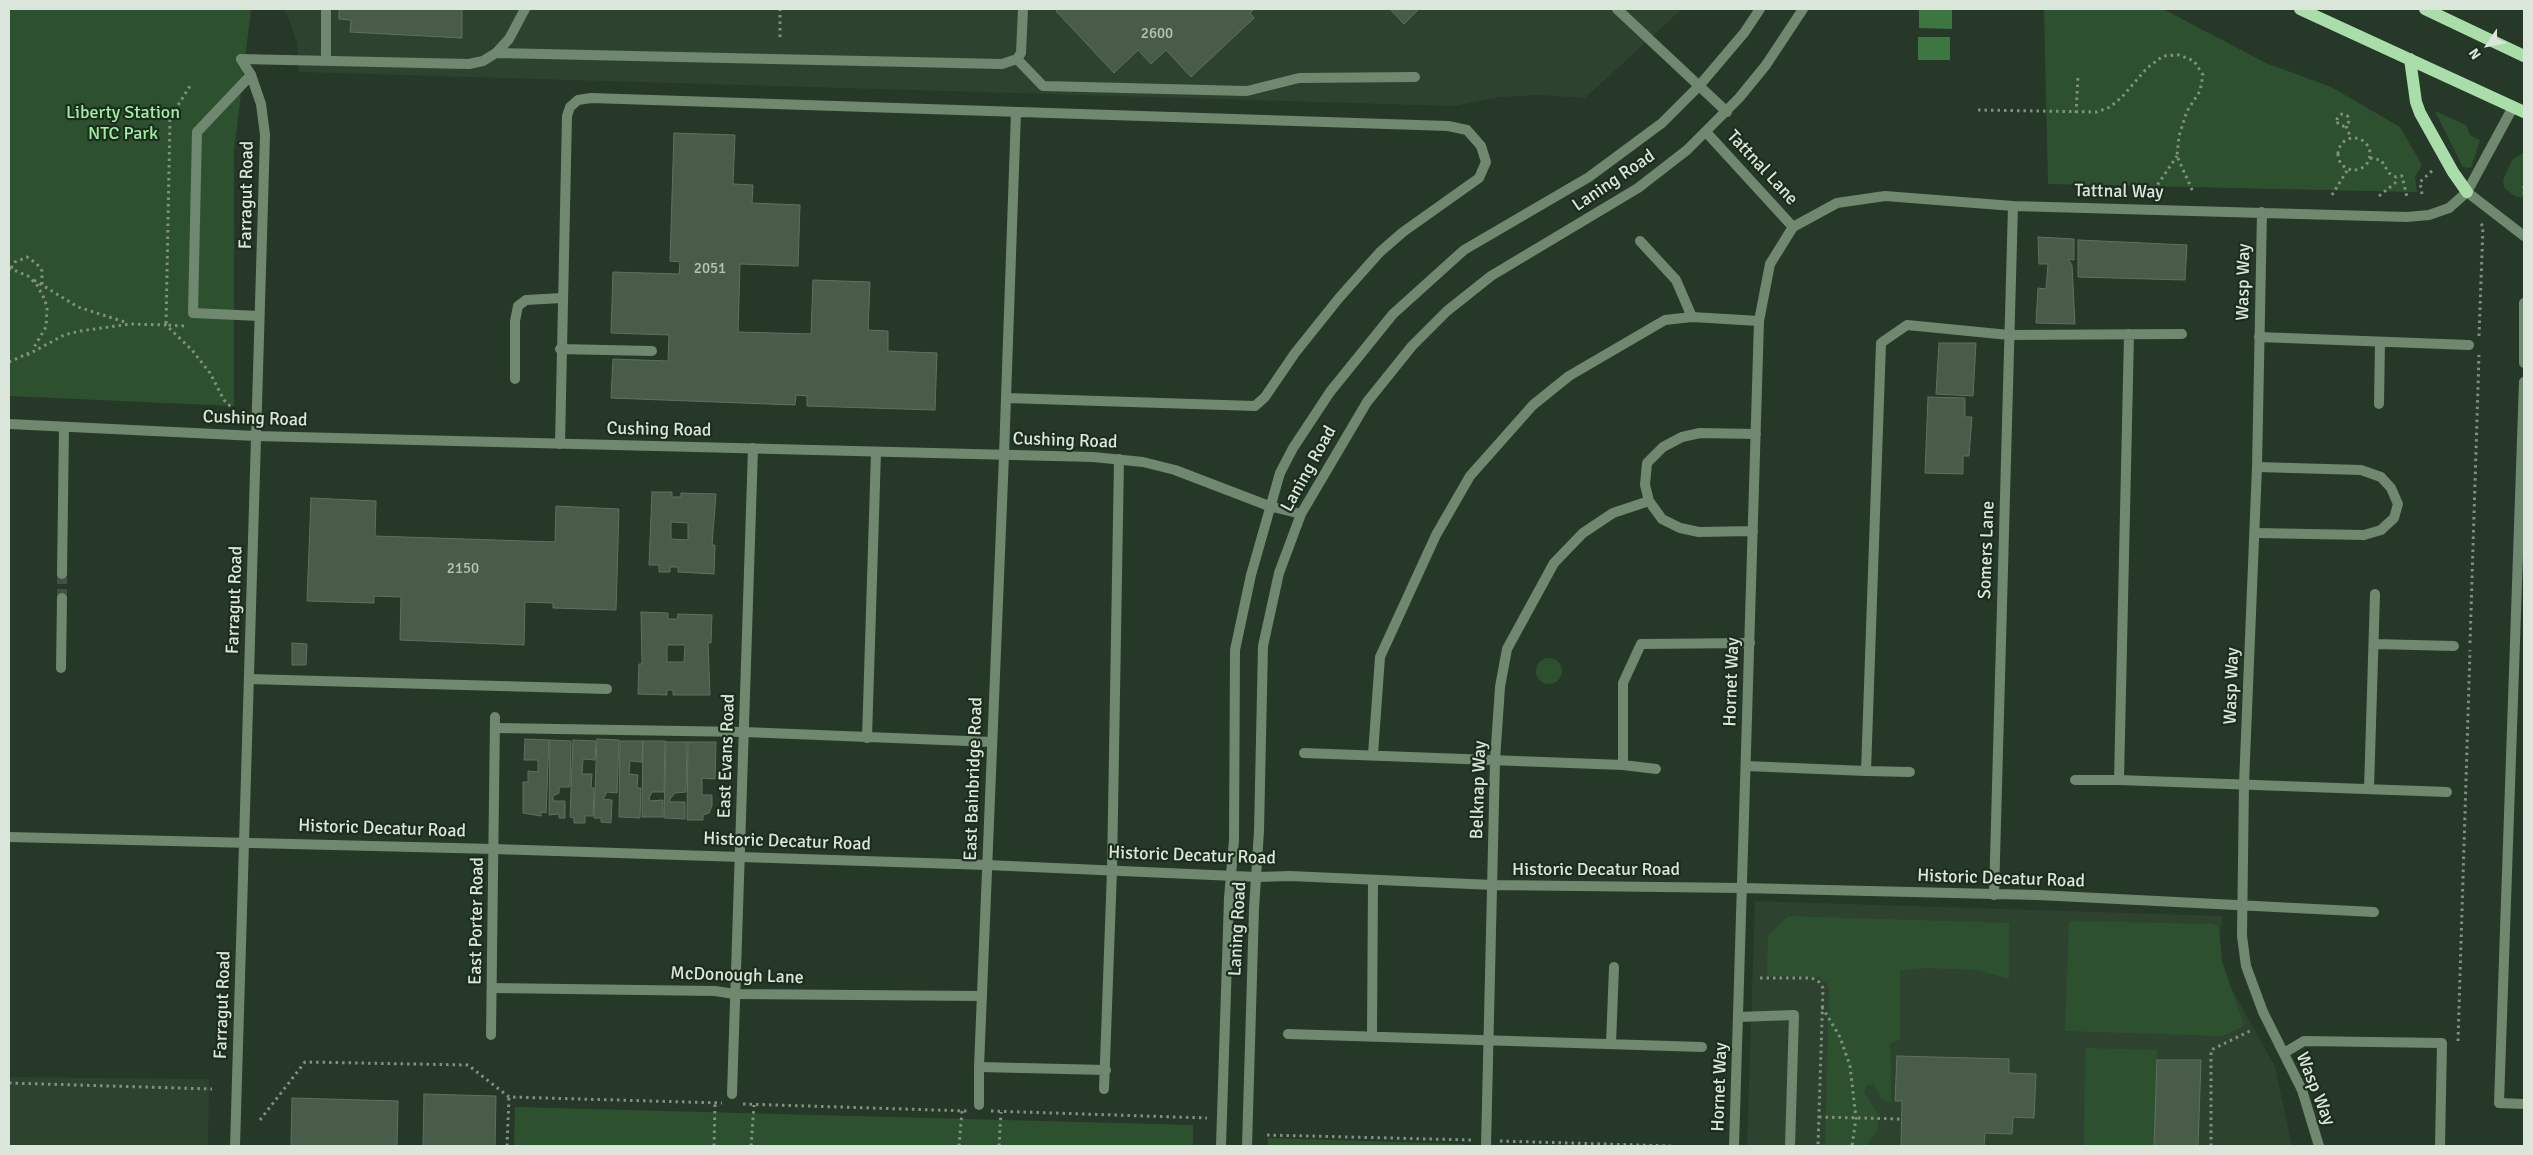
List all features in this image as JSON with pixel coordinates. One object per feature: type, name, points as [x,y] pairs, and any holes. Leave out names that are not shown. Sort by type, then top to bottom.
[{"type":"main road","points":[[2300,9],[2518,109]]},
{"type":"main road","points":[[2425,9],[2524,56]]},
{"type":"main road","points":[[2410,59],[2416,102],[2420,113],[2452,172],[2467,192]]},
{"type":"street","points":[[326,9],[326,61],[469,64],[483,61],[496,53],[509,39],[525,9]]},
{"type":"street","points":[[1017,60],[1023,45],[1023,9]]},
{"type":"street","points":[[1617,9],[1727,112]]},
{"type":"street","name":"Laning Road","points":[[1222,1146],[1231,876],[1234,840],[1235,650],[1269,506],[1280,473],[1293,448],[1350,364],[1393,314],[1464,250],[1589,177],[1662,123],[1699,86],[1744,33],[1760,9]]},
{"type":"street","name":"Laning Road","points":[[1247,1146],[1263,646],[1278,573],[1301,514],[1367,402],[1412,346],[1447,311],[1491,276],[1638,188],[1706,132],[1727,112],[1766,65],[1803,9]]},
{"type":"street","points":[[496,53],[1002,64],[1017,60]]},
{"type":"street","name":"Farragut Road","points":[[235,1146],[265,135],[261,104],[250,75],[241,59],[326,61]]},
{"type":"street","points":[[1017,60],[1043,86],[1247,92],[1299,78],[1415,77]]},
{"type":"street","points":[[250,75],[198,132],[193,313],[260,316]]},
{"type":"street","points":[[560,444],[560,349],[567,116],[570,107],[578,100],[591,98],[1448,126],[1467,130],[1476,137],[1485,154],[1484,171],[1472,185],[1403,232],[1376,257],[1338,298],[1295,353],[1266,397],[1255,406],[1006,398]]},
{"type":"street","points":[[2518,109],[2467,192],[2524,236]]},
{"type":"street","name":"East Bainbridge Road","points":[[979,1105],[1016,112]]},
{"type":"street","name":"Tattnal Lane","points":[[1706,132],[1793,227]]},
{"type":"street","name":"Tattnal Way","points":[[1793,227],[1837,203],[1884,196],[2013,206],[2407,217],[2429,215],[2449,208],[2467,192]]},
{"type":"street","name":"Somers Lane","points":[[1994,895],[2013,206]]},
{"type":"street","name":"Wasp Way","points":[[2262,212],[2255,533],[2244,784],[2242,936],[2246,966],[2262,1012],[2302,1090],[2319,1146]]},
{"type":"street","name":"Hornet Way","points":[[1734,1146],[1759,321],[1770,264],[1793,227]]},
{"type":"street","points":[[1640,241],[1676,280],[1692,317]]},
{"type":"street","points":[[516,380],[515,321],[518,306],[526,300],[562,298]]},
{"type":"street","points":[[2524,303],[2524,363]]},
{"type":"street","points":[[1373,754],[1380,657],[1436,535],[1470,476],[1534,405],[1569,376],[1665,320],[1692,317],[1759,321]]},
{"type":"street","points":[[1866,771],[1880,343],[1907,325],[2010,335],[2182,334]]},
{"type":"street","points":[[2119,780],[2129,334]]},
{"type":"street","points":[[2259,337],[2469,345]]},
{"type":"street","points":[[2379,404],[2380,342]]},
{"type":"street","points":[[560,349],[652,351]]},
{"type":"street","points":[[2524,382],[2499,1103],[2524,1104]]},
{"type":"street","name":"Cushing Road","points":[[9,424],[256,436],[1119,459],[1175,470],[1269,506],[1301,514]]},
{"type":"street","points":[[62,574],[64,428]]},
{"type":"street","points":[[1753,531],[1699,532],[1680,528],[1662,519],[1649,501],[1645,485],[1647,463],[1662,447],[1682,437],[1700,433],[1756,434]]},
{"type":"street","name":"East Evans Road","points":[[732,1094],[753,448]]},
{"type":"street","points":[[867,738],[876,452]]},
{"type":"street","points":[[1104,1089],[1112,870],[1119,459]]},
{"type":"street","points":[[2255,533],[2364,536],[2381,530],[2394,518],[2398,504],[2391,488],[2381,477],[2361,470],[2257,468]]},
{"type":"street","name":"Belknap Way","points":[[1486,1143],[1495,760],[1500,687],[1507,649],[1554,563],[1583,533],[1613,513],[1649,501]]},
{"type":"street","points":[[2369,789],[2375,594]]},
{"type":"street","points":[[61,668],[62,598]]},
{"type":"street","points":[[1623,765],[1623,682],[1641,644],[1750,643]]},
{"type":"street","points":[[2374,644],[2454,646]]},
{"type":"street","points":[[249,679],[608,689]]},
{"type":"street","name":"East Porter Road","points":[[491,1035],[495,717]]},
{"type":"street","points":[[496,728],[744,732],[992,742]]},
{"type":"street","points":[[1304,753],[1373,754],[1623,765],[1656,769]]},
{"type":"street","points":[[1746,766],[1910,772]]},
{"type":"street","points":[[2075,780],[2447,792]]},
{"type":"street","name":"Historic Decatur Road","points":[[9,837],[494,849],[987,865],[1493,885],[1742,888],[2038,895],[2242,907],[2374,912]]},
{"type":"street","points":[[1372,1037],[1373,881]]},
{"type":"street","points":[[1611,1044],[1614,967]]},
{"type":"street","name":"McDonough Lane","points":[[492,988],[705,991],[734,994],[982,996]]},
{"type":"street","points":[[1738,1017],[1794,1015],[1790,1146]]},
{"type":"street","points":[[1288,1034],[1702,1047]]},
{"type":"street","points":[[2284,1053],[2304,1041],[2442,1043],[2440,1146]]},
{"type":"street","points":[[979,1067],[1106,1070]]},
{"type":"path","points":[[780,9],[780,37]]},
{"type":"path","points":[[1978,110],[2097,112],[2110,107],[2122,97],[2147,68],[2163,56],[2179,54],[2194,61],[2203,75],[2200,91],[2187,111],[2179,136],[2177,156],[2154,190]]},
{"type":"path","points":[[2076,112],[2078,77]]},
{"type":"path","points":[[190,86],[170,118],[166,325],[192,350],[210,373],[224,400],[233,409]]},
{"type":"path","points":[[2346,126],[2352,138]]},
{"type":"path","points":[[2352,138],[2366,143],[2370,153],[2370,158],[2362,169],[2348,169],[2340,162],[2338,152],[2342,143],[2352,138]]},
{"type":"path","points":[[2177,156],[2194,192]]},
{"type":"path","points":[[2370,158],[2381,160],[2389,173],[2396,177],[2402,176],[2407,198]]},
{"type":"path","points":[[2332,195],[2348,169]]},
{"type":"path","points":[[2422,194],[2420,182],[2435,169]]},
{"type":"path","points":[[2379,196],[2395,183],[2396,177]]},
{"type":"path","points":[[2524,186],[2524,194]]},
{"type":"path","points":[[2458,1047],[2483,226],[2478,221]]},
{"type":"path","points":[[42,285],[42,271],[33,260],[27,257],[20,258],[10,268],[28,276],[42,285],[78,307],[131,324]]},
{"type":"path","points":[[27,354],[41,340],[47,317],[45,300],[41,291],[28,276]]},
{"type":"path","points":[[9,362],[64,335],[131,324],[185,326]]},
{"type":"path","points":[[1760,978],[1812,978],[1819,982],[1823,988],[1818,1146]]},
{"type":"path","points":[[1822,1008],[1840,1037],[1850,1066],[1856,1118],[1852,1146]]},
{"type":"path","points":[[2211,1146],[2211,1050],[2250,1031]]},
{"type":"path","points":[[9,1084],[212,1089]]},
{"type":"path","points":[[507,1146],[508,1097]]},
{"type":"path","points":[[714,1146],[715,1103]]},
{"type":"path","points":[[751,1146],[754,1104]]},
{"type":"path","points":[[960,1146],[962,1110]]},
{"type":"path","points":[[999,1146],[1001,1112]]},
{"type":"path","points":[[1819,1117],[1901,1119]]},
{"type":"path","points":[[1267,1135],[1486,1143],[1671,1146]]},
{"type":"shaded area","points":[[282,9],[1682,9],[1585,98],[1540,95],[1500,97],[1453,106],[299,72],[297,43],[287,14]]},
{"type":"shaded area","points":[[1919,9],[1952,9],[1952,29],[1919,28]]},
{"type":"shaded area","points":[[1918,37],[1950,37],[1950,60],[1918,60]]},
{"type":"shaded area","points":[[1755,901],[2222,916],[2217,962],[2275,1067],[2292,1146],[1747,1146]]},
{"type":"shaded area","points":[[9,1077],[209,1079],[208,1146],[9,1146]]},
{"type":"green space","name":"Liberty Station NTC Park","points":[[9,9],[251,9],[234,152],[234,406],[9,396]]},
{"type":"green space","points":[[2044,9],[2163,9],[2266,63],[2331,87],[2400,127],[2422,165],[2415,177],[2417,192],[2048,184]]},
{"type":"green space","points":[[2435,111],[2466,125],[2470,135],[2480,140],[2471,168],[2463,167]]},
{"type":"green space","points":[[2524,152],[2524,198],[2515,196],[2508,191],[2504,187],[2503,180],[2512,160]]},
{"type":"green space","points":[[1549,658],[1558,662],[1562,671],[1558,680],[1549,684],[1540,680],[1536,671],[1540,662]]},
{"type":"green space","points":[[1788,916],[2009,923],[2009,979],[1977,970],[1926,968],[1900,971],[1900,1039],[1892,1042],[1889,1046],[1891,1051],[1891,1103],[1881,1098],[1874,1084],[1867,1085],[1864,1092],[1878,1114],[1878,1129],[1869,1141],[1868,1146],[1825,1146],[1829,990],[1827,984],[1819,977],[1771,976],[1767,974],[1768,936]]},
{"type":"green space","points":[[2069,921],[2212,924],[2219,927],[2222,961],[2244,1026],[2223,1036],[2065,1031]]},
{"type":"green space","points":[[2085,1048],[2157,1050],[2154,1146],[2084,1146]]},
{"type":"green space","points":[[515,1107],[1193,1125],[1193,1146],[514,1146]]},
{"type":"green space","points":[[1268,1138],[1463,1144],[1463,1146],[1268,1146]]},
{"type":"building","points":[[339,9],[462,9],[462,38],[350,32],[351,20],[339,19]]},
{"type":"building","points":[[1059,9],[1254,9],[1250,13],[1254,18],[1191,77],[1166,50],[1151,64],[1138,50],[1114,73],[1056,11]]},
{"type":"building","points":[[1390,9],[1419,9],[1404,24]]},
{"type":"building","points":[[674,133],[735,135],[733,184],[753,185],[752,203],[800,205],[798,266],[740,264],[738,332],[811,334],[813,280],[870,282],[868,330],[888,331],[888,351],[937,353],[935,410],[807,406],[807,396],[796,395],[795,405],[611,398],[613,359],[668,361],[669,335],[611,333],[613,272],[679,274],[680,262],[670,261]]},
{"type":"building","points":[[2038,237],[2074,239],[2074,260],[2068,259],[2072,265],[2075,324],[2036,323],[2038,288],[2046,289],[2048,264],[2039,264]]},
{"type":"building","points":[[2078,240],[2187,245],[2185,280],[2078,277]]},
{"type":"building","points":[[1939,343],[1976,343],[1973,396],[1936,394]]},
{"type":"building","points":[[1928,397],[1965,398],[1965,417],[1972,417],[1969,456],[1963,456],[1963,474],[1925,473]]},
{"type":"building","points":[[652,492],[672,492],[672,497],[681,497],[681,493],[716,494],[712,545],[715,545],[714,574],[678,572],[678,567],[670,567],[670,572],[659,572],[659,565],[649,565]],"holes":[[[671,522],[688,523],[688,540],[671,539]]]},
{"type":"building","points":[[311,498],[376,501],[375,536],[555,542],[556,506],[619,509],[616,610],[553,608],[553,603],[525,602],[524,645],[400,640],[401,597],[374,596],[374,603],[307,601]]},
{"type":"building","points":[[641,612],[668,613],[668,619],[677,619],[678,614],[712,615],[711,643],[708,643],[710,695],[673,695],[673,690],[667,690],[667,695],[638,694],[639,664],[642,664]],"holes":[[[667,645],[685,645],[684,662],[667,662]]]},
{"type":"building","points":[[292,643],[307,644],[306,665],[292,665]]},
{"type":"building","points":[[525,739],[549,740],[546,813],[541,812],[541,816],[523,813],[523,782],[528,782],[528,771],[538,772],[538,760],[524,760]]},
{"type":"building","points":[[597,739],[619,740],[617,793],[607,792],[603,799],[612,800],[611,823],[601,822],[601,818],[594,818]]},
{"type":"building","points":[[550,740],[571,741],[570,787],[559,787],[559,793],[553,796],[553,801],[565,801],[565,818],[559,818],[559,814],[549,815]]},
{"type":"building","points":[[573,740],[596,741],[595,760],[583,759],[582,774],[592,774],[591,788],[594,788],[593,816],[585,816],[585,823],[574,823],[574,818],[570,817]]},
{"type":"building","points":[[620,741],[643,741],[642,762],[630,761],[629,774],[638,775],[637,788],[641,788],[640,818],[619,817]]},
{"type":"building","points":[[643,741],[665,741],[664,792],[652,792],[649,798],[650,801],[663,800],[663,817],[642,817]]},
{"type":"building","points":[[666,742],[687,742],[686,792],[675,793],[670,799],[670,802],[685,802],[685,819],[664,818]]},
{"type":"building","points":[[688,742],[716,742],[715,779],[702,778],[702,795],[712,795],[712,806],[709,813],[703,815],[703,820],[687,820]]},
{"type":"building","points":[[1897,1056],[2009,1059],[2009,1073],[2036,1074],[2034,1118],[2013,1117],[2012,1134],[1985,1133],[1984,1146],[1901,1146],[1902,1101],[1895,1101]]},
{"type":"building","points":[[2157,1060],[2201,1060],[2198,1146],[2154,1146]]},
{"type":"building","points":[[424,1094],[496,1096],[495,1146],[423,1146]]},
{"type":"building","points":[[292,1098],[398,1101],[397,1146],[291,1146]]},
{"type":"tunnel","points":[[62,574],[62,598]]}]
